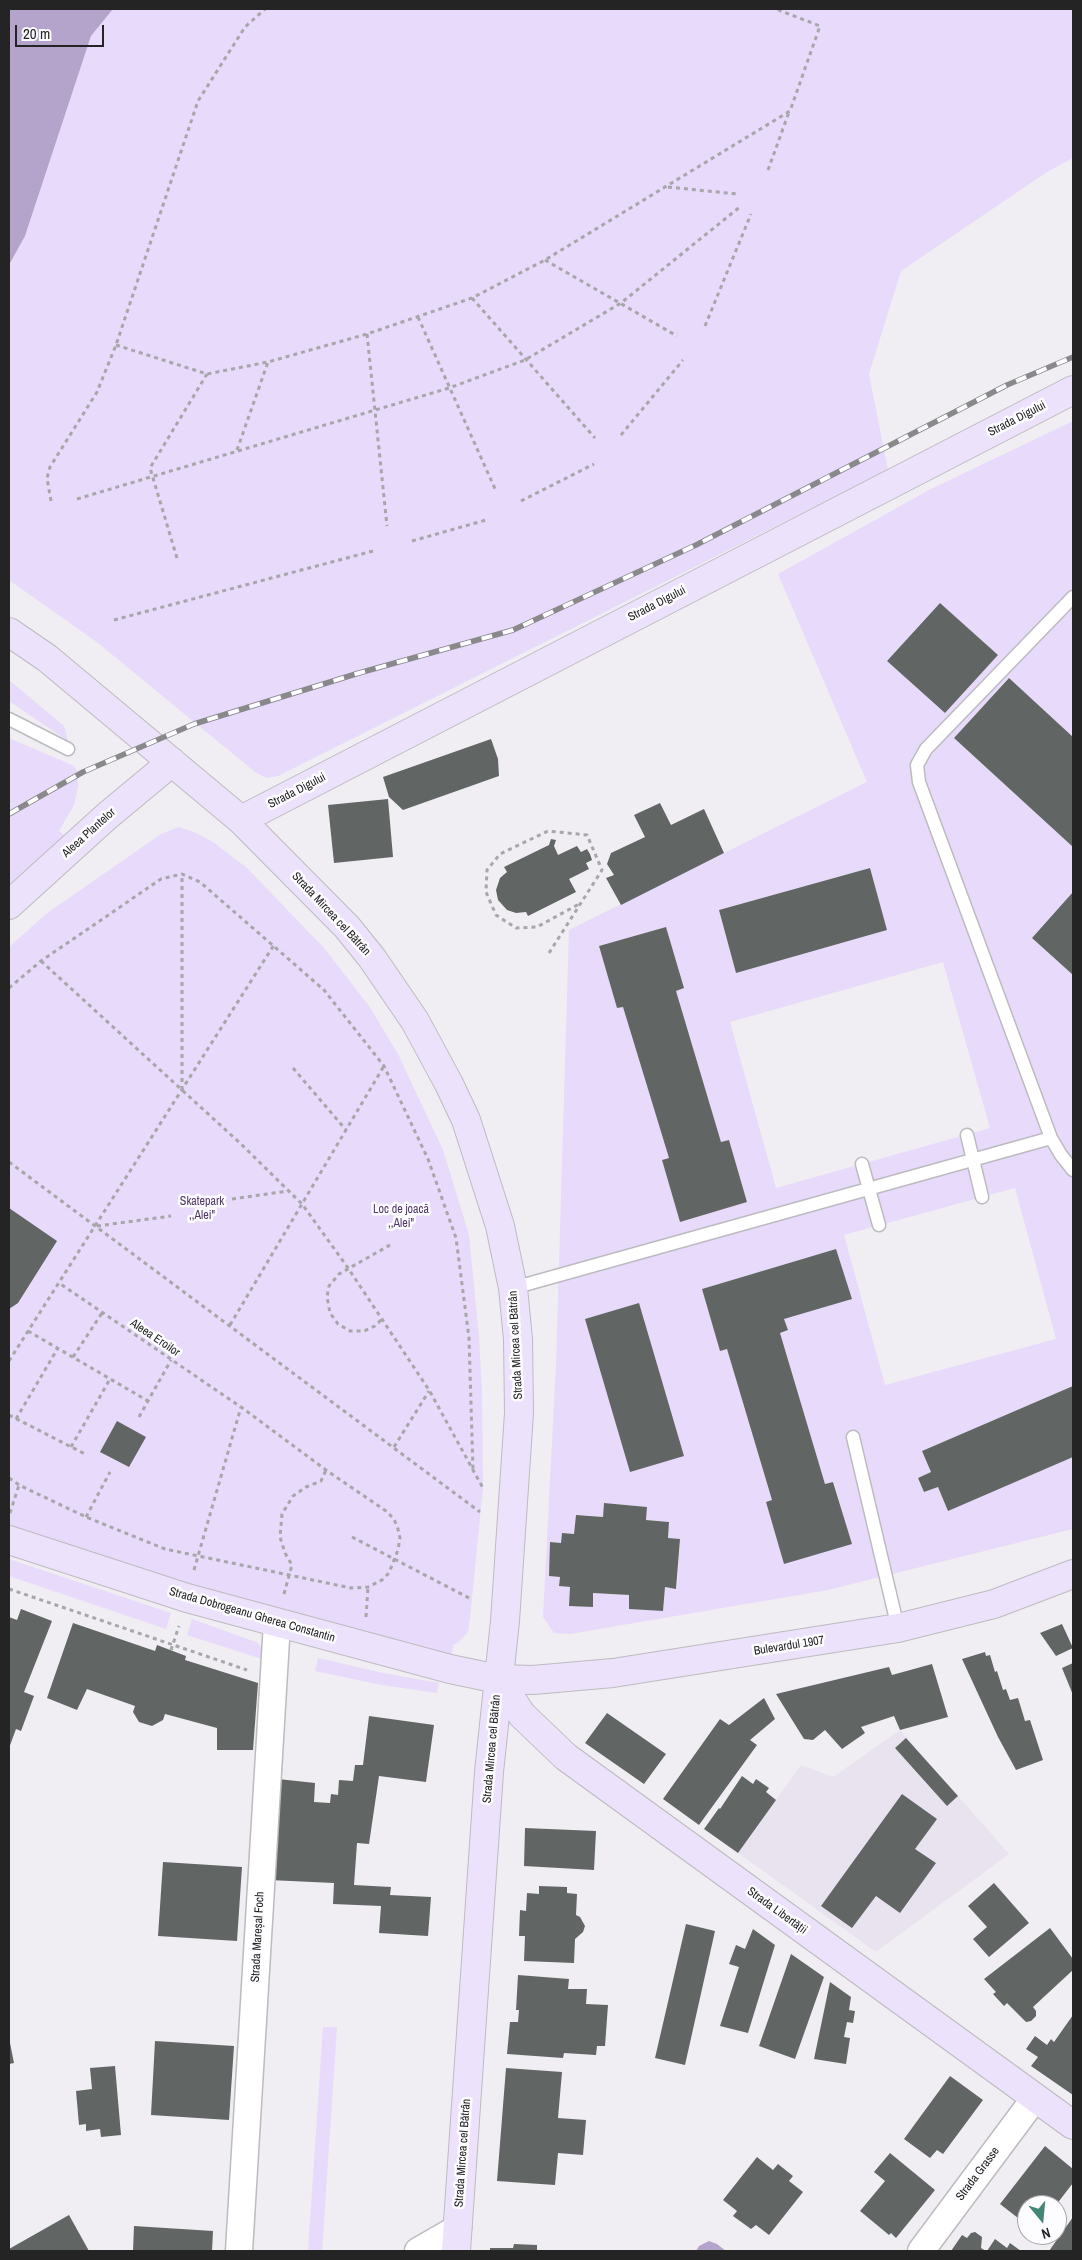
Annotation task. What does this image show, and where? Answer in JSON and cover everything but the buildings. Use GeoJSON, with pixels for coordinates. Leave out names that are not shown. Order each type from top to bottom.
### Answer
{"type":"FeatureCollection","features":[{"type":"Feature","properties":{"kind":"main road","name":"Strada Digului"},"geometry":{"type":"LineString","coordinates":[[241,820],[1073,390]]}},
{"type":"Feature","properties":{"kind":"main road","name":"Strada Mircea cel Bătrân"},"geometry":{"type":"LineString","coordinates":[[9,632],[47,658],[241,820],[346,927],[372,958],[415,1021],[466,1120],[500,1226],[513,1288],[518,1339],[519,1412],[505,1621],[488,1782],[457,2240]]}},
{"type":"Feature","properties":{"kind":"main road","name":"Aleea Plantelor"},"geometry":{"type":"LineString","coordinates":[[9,905],[107,816],[172,762]]}},
{"type":"Feature","properties":{"kind":"main road","name":"Strada Dobrogeanu Gherea Constantin"},"geometry":{"type":"LineString","coordinates":[[9,1540],[187,1598],[277,1623],[498,1679]]}},
{"type":"Feature","properties":{"kind":"main road","name":"Bulevardul 1907"},"geometry":{"type":"LineString","coordinates":[[498,1679],[533,1680],[613,1672],[898,1628],[994,1604],[1073,1574]]}},
{"type":"Feature","properties":{"kind":"main road","name":"Strada Libertății"},"geometry":{"type":"LineString","coordinates":[[498,1679],[522,1715],[566,1757],[1073,2125]]}},
{"type":"Feature","properties":{"kind":"street","name":"Strada Mareșal Foch"},"geometry":{"type":"LineString","coordinates":[[239,2251],[277,1623]]}},
{"type":"Feature","properties":{"kind":"street","name":"Strada Grasse"},"geometry":{"type":"LineString","coordinates":[[921,2251],[1035,2098]]}},
{"type":"Feature","properties":{"kind":"street"},"geometry":{"type":"LineString","coordinates":[[418,2251],[457,2240]]}},
{"type":"Feature","properties":{"kind":"lane"},"geometry":{"type":"LineString","coordinates":[[1073,597],[926,749],[917,765],[919,782],[1051,1138],[1060,1155],[1073,1170]]}},
{"type":"Feature","properties":{"kind":"lane"},"geometry":{"type":"LineString","coordinates":[[9,719],[68,749]]}},
{"type":"Feature","properties":{"kind":"lane"},"geometry":{"type":"LineString","coordinates":[[967,1135],[982,1197]]}},
{"type":"Feature","properties":{"kind":"lane"},"geometry":{"type":"LineString","coordinates":[[513,1288],[1051,1138]]}},
{"type":"Feature","properties":{"kind":"lane"},"geometry":{"type":"LineString","coordinates":[[862,1164],[879,1225]]}},
{"type":"Feature","properties":{"kind":"lane"},"geometry":{"type":"LineString","coordinates":[[853,1437],[898,1628]]}},
{"type":"Feature","properties":{"kind":"path"},"geometry":{"type":"LineString","coordinates":[[50,502],[47,478],[50,467],[97,392],[116,345],[198,101],[246,27],[265,9]]}},
{"type":"Feature","properties":{"kind":"path"},"geometry":{"type":"LineString","coordinates":[[768,170],[820,26],[776,9]]}},
{"type":"Feature","properties":{"kind":"path"},"geometry":{"type":"LineString","coordinates":[[116,345],[207,374],[268,362],[367,334],[418,317],[472,298],[545,260],[790,111]]}},
{"type":"Feature","properties":{"kind":"path"},"geometry":{"type":"LineString","coordinates":[[666,187],[737,194]]}},
{"type":"Feature","properties":{"kind":"path"},"geometry":{"type":"LineString","coordinates":[[77,499],[152,475],[450,388],[524,360],[620,303],[741,206]]}},
{"type":"Feature","properties":{"kind":"path"},"geometry":{"type":"LineString","coordinates":[[704,326],[751,214]]}},
{"type":"Feature","properties":{"kind":"path"},"geometry":{"type":"LineString","coordinates":[[545,260],[677,336]]}},
{"type":"Feature","properties":{"kind":"path"},"geometry":{"type":"LineString","coordinates":[[472,298],[524,360],[595,438]]}},
{"type":"Feature","properties":{"kind":"path"},"geometry":{"type":"LineString","coordinates":[[418,317],[496,491]]}},
{"type":"Feature","properties":{"kind":"path"},"geometry":{"type":"LineString","coordinates":[[367,334],[388,526]]}},
{"type":"Feature","properties":{"kind":"path"},"geometry":{"type":"LineString","coordinates":[[621,435],[683,360]]}},
{"type":"Feature","properties":{"kind":"path"},"geometry":{"type":"LineString","coordinates":[[237,450],[268,362]]}},
{"type":"Feature","properties":{"kind":"path"},"geometry":{"type":"LineString","coordinates":[[177,558],[150,468],[207,374]]}},
{"type":"Feature","properties":{"kind":"path"},"geometry":{"type":"LineString","coordinates":[[521,502],[594,464]]}},
{"type":"Feature","properties":{"kind":"path"},"geometry":{"type":"LineString","coordinates":[[412,540],[486,520]]}},
{"type":"Feature","properties":{"kind":"path"},"geometry":{"type":"LineString","coordinates":[[114,620],[373,551]]}},
{"type":"Feature","properties":{"kind":"path"},"geometry":{"type":"LineString","coordinates":[[549,953],[581,903],[602,870],[587,835],[548,831],[500,854],[487,870],[486,892],[496,915],[516,928],[537,927],[581,903]]}},
{"type":"Feature","properties":{"kind":"path"},"geometry":{"type":"LineString","coordinates":[[182,874],[182,1090]]}},
{"type":"Feature","properties":{"kind":"path"},"geometry":{"type":"LineString","coordinates":[[9,988],[41,961],[161,879],[182,874],[200,882],[324,990],[384,1066],[428,1159],[456,1238],[469,1338],[474,1470]]}},
{"type":"Feature","properties":{"kind":"path"},"geometry":{"type":"LineString","coordinates":[[9,1361],[274,945]]}},
{"type":"Feature","properties":{"kind":"path"},"geometry":{"type":"LineString","coordinates":[[41,961],[182,1090],[302,1204],[348,1268],[429,1390],[483,1488]]}},
{"type":"Feature","properties":{"kind":"path"},"geometry":{"type":"LineString","coordinates":[[230,1325],[384,1066]]}},
{"type":"Feature","properties":{"kind":"path"},"geometry":{"type":"LineString","coordinates":[[293,1068],[346,1130]]}},
{"type":"Feature","properties":{"kind":"path"},"geometry":{"type":"LineString","coordinates":[[9,1162],[480,1512]]}},
{"type":"Feature","properties":{"kind":"path"},"geometry":{"type":"LineString","coordinates":[[232,1199],[289,1190]]}},
{"type":"Feature","properties":{"kind":"path"},"geometry":{"type":"LineString","coordinates":[[96,1226],[171,1216]]}},
{"type":"Feature","properties":{"kind":"path"},"geometry":{"type":"LineString","coordinates":[[381,1320],[375,1326],[364,1331],[350,1330],[338,1324],[330,1313],[327,1297],[330,1286],[339,1274],[390,1245]]}},
{"type":"Feature","properties":{"kind":"path","name":"Aleea Eroilor"},"geometry":{"type":"LineString","coordinates":[[59,1283],[241,1407],[326,1470],[386,1511],[394,1519],[400,1538],[396,1559]]}},
{"type":"Feature","properties":{"kind":"path"},"geometry":{"type":"LineString","coordinates":[[73,1357],[102,1313]]}},
{"type":"Feature","properties":{"kind":"path"},"geometry":{"type":"LineString","coordinates":[[28,1331],[148,1401]]}},
{"type":"Feature","properties":{"kind":"path"},"geometry":{"type":"LineString","coordinates":[[16,1419],[58,1348]]}},
{"type":"Feature","properties":{"kind":"path"},"geometry":{"type":"LineString","coordinates":[[139,1417],[171,1360]]}},
{"type":"Feature","properties":{"kind":"path"},"geometry":{"type":"LineString","coordinates":[[71,1447],[110,1379]]}},
{"type":"Feature","properties":{"kind":"path"},"geometry":{"type":"LineString","coordinates":[[394,1447],[429,1390]]}},
{"type":"Feature","properties":{"kind":"path"},"geometry":{"type":"LineString","coordinates":[[198,1556],[241,1407]]}},
{"type":"Feature","properties":{"kind":"path"},"geometry":{"type":"LineString","coordinates":[[9,1415],[85,1454]]}},
{"type":"Feature","properties":{"kind":"path"},"geometry":{"type":"LineString","coordinates":[[277,1623],[292,1565],[285,1553],[280,1537],[282,1514],[293,1496],[306,1487],[321,1481],[326,1470]]}},
{"type":"Feature","properties":{"kind":"path"},"geometry":{"type":"LineString","coordinates":[[86,1517],[110,1472]]}},
{"type":"Feature","properties":{"kind":"path"},"geometry":{"type":"LineString","coordinates":[[9,1478],[19,1485],[86,1517],[165,1548],[288,1576],[351,1588],[368,1587],[382,1580],[396,1559]]}},
{"type":"Feature","properties":{"kind":"path"},"geometry":{"type":"LineString","coordinates":[[9,1518],[19,1485]]}},
{"type":"Feature","properties":{"kind":"path"},"geometry":{"type":"LineString","coordinates":[[352,1537],[471,1599]]}},
{"type":"Feature","properties":{"kind":"path"},"geometry":{"type":"LineString","coordinates":[[366,1625],[368,1587]]}},
{"type":"Feature","properties":{"kind":"path"},"geometry":{"type":"LineString","coordinates":[[9,1589],[274,1677]]}},
{"type":"Feature","properties":{"kind":"path"},"geometry":{"type":"LineString","coordinates":[[171,1650],[180,1623]]}},
{"type":"Feature","properties":{"kind":"shaded area"},"geometry":{"type":"Polygon","coordinates":[[[9,9],[113,9],[91,36],[25,236],[9,265],[9,9]]]}},
{"type":"Feature","properties":{"kind":"shaded area"},"geometry":{"type":"Polygon","coordinates":[[[900,1730],[1009,1854],[876,1952],[738,1853],[801,1765],[833,1777],[900,1730]]]}},
{"type":"Feature","properties":{"kind":"shaded area"},"geometry":{"type":"Polygon","coordinates":[[[709,2241],[726,2251],[696,2251],[699,2246],[709,2241]]]}},
{"type":"Feature","properties":{"kind":"green space"},"geometry":{"type":"Polygon","coordinates":[[[113,9],[1073,9],[1073,158],[1047,172],[901,271],[869,374],[888,470],[278,776],[267,778],[255,772],[98,643],[9,580],[9,265],[25,236],[91,36],[113,9]]]}},
{"type":"Feature","properties":{"kind":"green space"},"geometry":{"type":"Polygon","coordinates":[[[1073,421],[1073,737],[1009,678],[954,738],[1073,847],[1073,892],[1032,938],[1073,975],[1073,1386],[922,1451],[931,1472],[918,1478],[924,1492],[938,1487],[948,1510],[1073,1457],[1073,1529],[828,1590],[570,1634],[554,1633],[543,1617],[556,1364],[569,930],[867,782],[778,574],[929,490],[1073,421]],[[940,603],[887,661],[945,713],[998,655],[940,603]],[[869,868],[719,910],[736,973],[887,930],[869,868]],[[666,927],[599,946],[617,1008],[623,1007],[669,1158],[662,1160],[680,1222],[747,1202],[729,1140],[721,1142],[676,991],[684,988],[666,927]],[[943,962],[730,1022],[776,1188],[990,1128],[943,962]],[[1015,1188],[844,1235],[885,1385],[1056,1339],[1015,1188]],[[836,1249],[702,1289],[720,1351],[727,1349],[772,1500],[766,1502],[784,1564],[851,1543],[834,1482],[825,1484],[780,1333],[788,1330],[784,1319],[851,1299],[836,1249]],[[604,1503],[603,1517],[576,1515],[574,1534],[562,1533],[561,1543],[551,1542],[549,1576],[560,1577],[559,1586],[570,1587],[592,1607],[593,1593],[629,1595],[629,1609],[663,1611],[665,1587],[677,1588],[680,1539],[668,1538],[669,1522],[646,1520],[647,1507],[604,1503]]]}},
{"type":"Feature","properties":{"kind":"green space"},"geometry":{"type":"Polygon","coordinates":[[[9,680],[64,726],[68,741],[9,701],[9,680]]]}},
{"type":"Feature","properties":{"kind":"green space"},"geometry":{"type":"Polygon","coordinates":[[[9,738],[74,766],[78,774],[78,787],[74,805],[59,831],[64,835],[55,848],[9,889],[9,738]]]}},
{"type":"Feature","properties":{"kind":"green space"},"geometry":{"type":"Polygon","coordinates":[[[179,827],[213,842],[247,868],[324,948],[369,1006],[398,1054],[443,1150],[469,1235],[482,1390],[483,1488],[470,1618],[468,1632],[459,1642],[453,1645],[450,1669],[9,1540],[9,947],[46,914],[161,834],[179,827]]]}},
{"type":"Feature","properties":{"kind":"green space"},"geometry":{"type":"Polygon","coordinates":[[[9,1559],[171,1613],[166,1629],[9,1576],[9,1559]]]}},
{"type":"Feature","properties":{"kind":"green space"},"geometry":{"type":"Polygon","coordinates":[[[192,1619],[256,1642],[263,1649],[262,1659],[187,1635],[192,1619]]]}},
{"type":"Feature","properties":{"kind":"green space"},"geometry":{"type":"Polygon","coordinates":[[[318,1658],[383,1673],[439,1683],[437,1693],[382,1685],[315,1671],[318,1658]]]}},
{"type":"Feature","properties":{"kind":"green space"},"geometry":{"type":"Polygon","coordinates":[[[323,2027],[337,2027],[322,2251],[308,2251],[323,2027]]]}},
{"type":"Feature","properties":{"kind":"railway"},"geometry":{"type":"LineString","coordinates":[[9,814],[83,772],[194,724],[359,673],[513,630],[696,545],[1007,385],[1073,357]]}},
{"type":"Feature","properties":{"kind":"park label","name":"Skatepark ,,Alei\""},"geometry":{"type":"Point","coordinates":[202,1209]}},
{"type":"Feature","properties":{"kind":"park label","name":"Loc de joacă ,,Alei\""},"geometry":{"type":"Point","coordinates":[401,1217]}}]}
